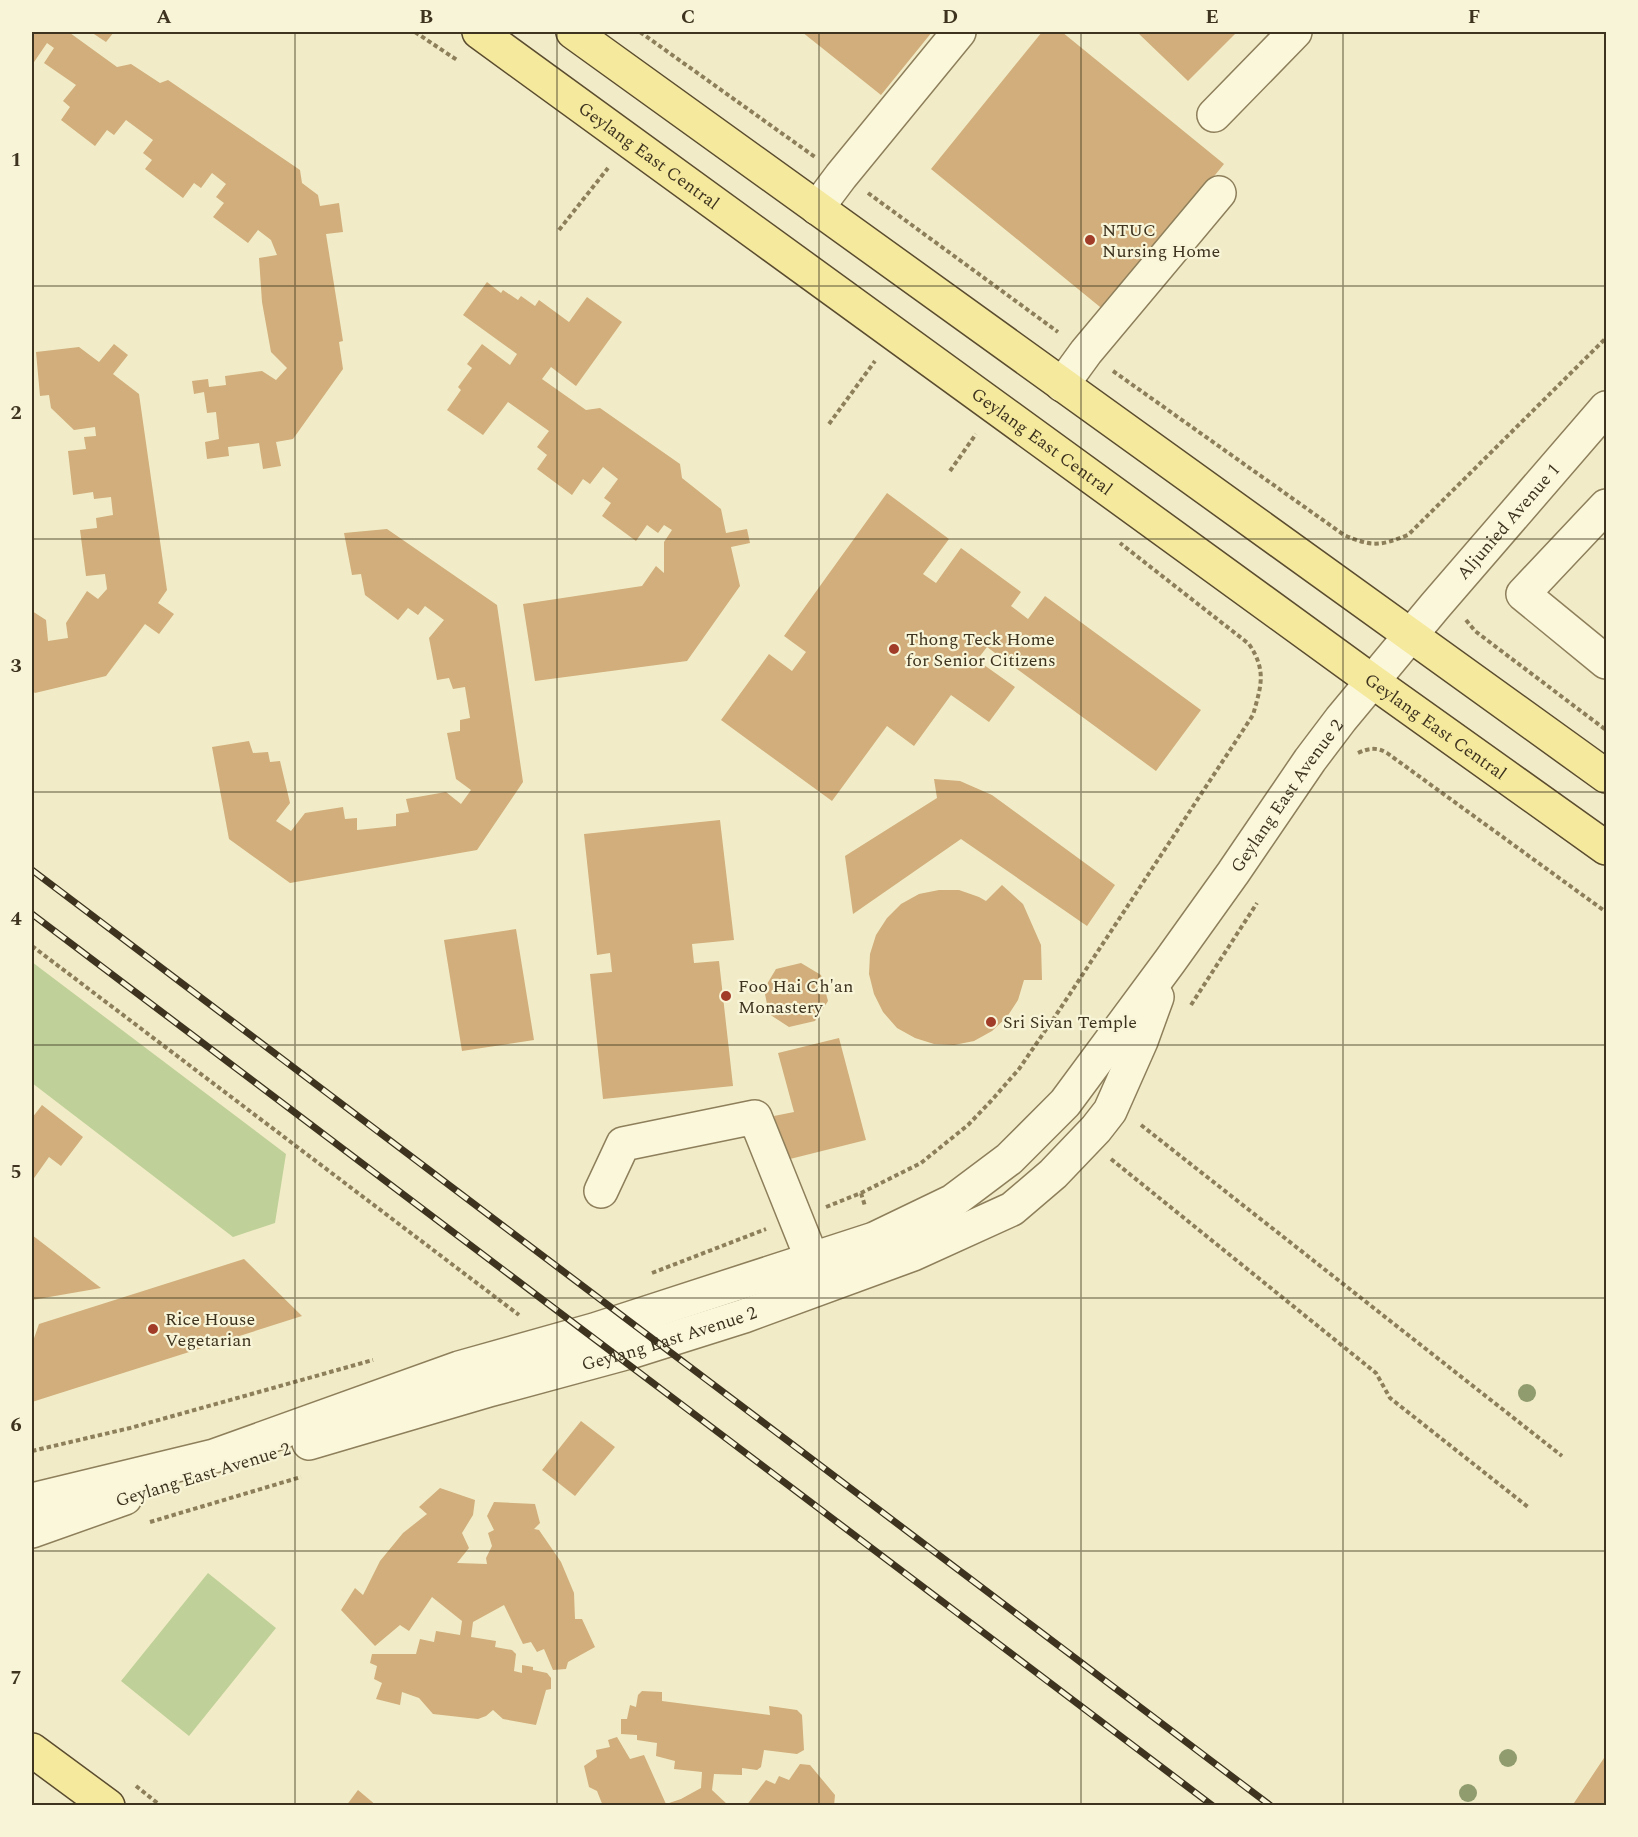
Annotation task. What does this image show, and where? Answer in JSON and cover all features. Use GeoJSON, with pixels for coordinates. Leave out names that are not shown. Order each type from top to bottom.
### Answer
{"type":"FeatureCollection","features":[{"type":"Feature","properties":{"kind":"main road","name":"Geylang East Central"},"geometry":{"type":"LineString","coordinates":[[479,32],[1372,681],[1606,848]]}},
{"type":"Feature","properties":{"kind":"main road"},"geometry":{"type":"LineString","coordinates":[[573,32],[1606,776]]}},
{"type":"Feature","properties":{"kind":"main road"},"geometry":{"type":"LineString","coordinates":[[32,1750],[108,1806]]}},
{"type":"Feature","properties":{"kind":"street"},"geometry":{"type":"LineString","coordinates":[[817,208],[840,176],[960,32]]}},
{"type":"Feature","properties":{"kind":"street"},"geometry":{"type":"LineString","coordinates":[[1214,115],[1295,32]]}},
{"type":"Feature","properties":{"kind":"street"},"geometry":{"type":"LineString","coordinates":[[1062,385],[1086,352],[1219,193]]}},
{"type":"Feature","properties":{"kind":"street","name":"Aljunied Avenue 1"},"geometry":{"type":"LineString","coordinates":[[1410,636],[1606,408]]}},
{"type":"Feature","properties":{"kind":"street"},"geometry":{"type":"LineString","coordinates":[[1606,506],[1523,594],[1606,662]]}},
{"type":"Feature","properties":{"kind":"street","name":"Geylang East Avenue 2"},"geometry":{"type":"LineString","coordinates":[[32,1500],[214,1456],[459,1368],[594,1330],[874,1239],[953,1201],[1009,1159],[1072,1095],[1233,873],[1310,760],[1410,636]]}},
{"type":"Feature","properties":{"kind":"street","name":"Geylang East Avenue 2"},"geometry":{"type":"LineString","coordinates":[[32,1531],[132,1495],[489,1390],[633,1351],[744,1316],[913,1254],[1012,1209],[1096,1130],[1110,1111],[1142,1041],[1170,961]]}},
{"type":"Feature","properties":{"kind":"street"},"geometry":{"type":"LineString","coordinates":[[601,1191],[623,1144],[756,1117],[812,1258]]}},
{"type":"Feature","properties":{"kind":"path"},"geometry":{"type":"LineString","coordinates":[[640,32],[1344,535],[1364,543],[1386,544],[1408,535],[1606,338]]}},
{"type":"Feature","properties":{"kind":"path"},"geometry":{"type":"LineString","coordinates":[[559,230],[610,165]]}},
{"type":"Feature","properties":{"kind":"path"},"geometry":{"type":"LineString","coordinates":[[829,424],[895,334]]}},
{"type":"Feature","properties":{"kind":"path"},"geometry":{"type":"LineString","coordinates":[[950,471],[996,407]]}},
{"type":"Feature","properties":{"kind":"path"},"geometry":{"type":"LineString","coordinates":[[1462,615],[1474,631],[1606,730]]}},
{"type":"Feature","properties":{"kind":"path"},"geometry":{"type":"LineString","coordinates":[[645,1276],[861,1193],[921,1163],[968,1125],[1019,1069],[1253,715],[1262,674]]}},
{"type":"Feature","properties":{"kind":"path"},"geometry":{"type":"LineString","coordinates":[[1366,749],[1379,748],[1387,753],[1606,912]]}},
{"type":"Feature","properties":{"kind":"path"},"geometry":{"type":"LineString","coordinates":[[32,946],[523,1318],[512,1322]]}},
{"type":"Feature","properties":{"kind":"path"},"geometry":{"type":"LineString","coordinates":[[1133,1119],[1562,1456]]}},
{"type":"Feature","properties":{"kind":"path"},"geometry":{"type":"LineString","coordinates":[[1109,1157],[1376,1373],[1389,1398],[1528,1507]]}},
{"type":"Feature","properties":{"kind":"path"},"geometry":{"type":"LineString","coordinates":[[32,1451],[130,1428],[377,1359]]}},
{"type":"Feature","properties":{"kind":"green space"},"geometry":{"type":"Polygon","coordinates":[[[32,962],[286,1154],[275,1223],[233,1237],[32,1083],[32,962]]]}},
{"type":"Feature","properties":{"kind":"green space"},"geometry":{"type":"Polygon","coordinates":[[[208,1573],[276,1628],[189,1736],[121,1681],[208,1573]]]}},
{"type":"Feature","properties":{"kind":"building"},"geometry":{"type":"Polygon","coordinates":[[[32,32],[72,32],[70,33],[117,67],[131,64],[160,83],[168,80],[300,170],[302,183],[318,195],[320,206],[339,203],[343,232],[326,234],[343,341],[339,342],[343,369],[293,439],[276,442],[281,466],[263,469],[259,443],[228,447],[229,456],[207,459],[205,442],[219,439],[216,412],[207,413],[204,392],[194,394],[192,381],[208,379],[209,387],[226,385],[225,376],[262,371],[276,380],[287,368],[271,352],[262,302],[259,258],[277,255],[271,240],[258,230],[248,243],[213,217],[224,203],[216,197],[226,184],[212,173],[201,188],[194,183],[183,198],[145,169],[152,160],[143,153],[153,140],[126,120],[114,135],[107,130],[95,146],[61,120],[70,107],[63,101],[76,85],[44,63],[54,48],[47,43],[32,65],[32,32]]]}},
{"type":"Feature","properties":{"kind":"building"},"geometry":{"type":"Polygon","coordinates":[[[91,32],[114,32],[106,42],[91,32]]]}},
{"type":"Feature","properties":{"kind":"building"},"geometry":{"type":"Polygon","coordinates":[[[802,32],[932,32],[881,95],[802,32]]]}},
{"type":"Feature","properties":{"kind":"building","name":"NTUC Nursing Home"},"geometry":{"type":"Polygon","coordinates":[[[1042,32],[1062,32],[1224,164],[1105,311],[931,169],[1042,32]]]}},
{"type":"Feature","properties":{"kind":"building"},"geometry":{"type":"Polygon","coordinates":[[[1137,32],[1237,32],[1188,81],[1137,32]]]}},
{"type":"Feature","properties":{"kind":"building"},"geometry":{"type":"Polygon","coordinates":[[[487,282],[501,293],[503,290],[518,300],[521,296],[535,306],[539,300],[569,322],[587,297],[622,322],[576,386],[551,367],[542,379],[586,410],[600,408],[680,464],[682,478],[721,509],[726,533],[747,529],[750,543],[731,547],[740,586],[687,661],[535,681],[523,604],[642,586],[656,566],[664,573],[664,542],[672,530],[664,525],[658,533],[647,525],[636,541],[602,516],[611,503],[604,498],[618,479],[603,467],[590,484],[583,479],[572,495],[537,469],[547,455],[537,447],[549,431],[508,402],[483,435],[447,410],[461,390],[458,387],[472,368],[467,364],[482,344],[510,365],[517,354],[463,315],[487,282]]]}},
{"type":"Feature","properties":{"kind":"building"},"geometry":{"type":"Polygon","coordinates":[[[114,344],[128,355],[113,374],[139,394],[167,590],[158,603],[174,614],[159,634],[145,624],[106,676],[35,693],[32,691],[32,611],[46,620],[48,641],[68,638],[66,623],[87,591],[98,599],[107,589],[105,574],[86,576],[80,530],[97,528],[96,518],[113,515],[111,497],[94,499],[93,492],[73,495],[68,451],[86,449],[84,437],[96,436],[95,427],[74,430],[51,408],[49,395],[40,396],[36,352],[79,347],[99,362],[114,344]]]}},
{"type":"Feature","properties":{"kind":"building","name":"Thong Teck Home for Senior Citizens"},"geometry":{"type":"Polygon","coordinates":[[[887,493],[949,539],[923,574],[936,583],[961,548],[1021,592],[1011,606],[1028,619],[1045,596],[1201,710],[1156,771],[987,647],[977,660],[1015,687],[989,722],[951,695],[914,746],[887,726],[832,801],[721,720],[769,654],[792,671],[806,652],[784,636],[887,493]]]}},
{"type":"Feature","properties":{"kind":"building"},"geometry":{"type":"Polygon","coordinates":[[[387,529],[497,605],[523,782],[477,850],[290,883],[229,839],[212,747],[249,741],[253,753],[268,752],[270,762],[280,761],[290,803],[276,821],[291,831],[305,813],[343,807],[345,819],[357,818],[357,830],[396,826],[396,814],[409,812],[406,799],[446,792],[461,804],[471,790],[456,779],[447,733],[460,731],[460,720],[470,718],[465,687],[453,689],[449,678],[437,680],[429,638],[444,620],[425,606],[418,615],[408,608],[398,620],[365,595],[361,574],[352,575],[344,533],[387,529]]]}},
{"type":"Feature","properties":{"kind":"building"},"geometry":{"type":"Polygon","coordinates":[[[934,779],[960,781],[992,795],[1115,885],[1087,926],[961,839],[853,914],[845,856],[937,798],[934,779]]]}},
{"type":"Feature","properties":{"kind":"building","name":"Foo Hai Ch'an Monastery"},"geometry":{"type":"Polygon","coordinates":[[[720,820],[734,940],[692,944],[694,963],[719,961],[733,1086],[603,1099],[590,974],[612,972],[610,953],[597,955],[584,834],[720,820]]]}},
{"type":"Feature","properties":{"kind":"building"},"geometry":{"type":"Polygon","coordinates":[[[1002,885],[1023,904],[1041,945],[1042,980],[1024,980],[1018,1000],[1007,1017],[992,1031],[974,1041],[954,1045],[934,1044],[915,1038],[897,1028],[883,1012],[874,994],[869,974],[870,954],[876,935],[887,918],[901,904],[919,894],[939,890],[959,890],[986,901],[1002,885]]]}},
{"type":"Feature","properties":{"kind":"building"},"geometry":{"type":"Polygon","coordinates":[[[516,929],[534,1040],[462,1051],[444,940],[516,929]]]}},
{"type":"Feature","properties":{"kind":"building"},"geometry":{"type":"Polygon","coordinates":[[[801,963],[821,975],[828,1001],[815,1021],[789,1027],[769,1014],[764,989],[776,969],[801,963]]]}},
{"type":"Feature","properties":{"kind":"building"},"geometry":{"type":"Polygon","coordinates":[[[839,1038],[866,1140],[786,1160],[774,1116],[794,1112],[778,1053],[839,1038]]]}},
{"type":"Feature","properties":{"kind":"building"},"geometry":{"type":"Polygon","coordinates":[[[42,1105],[83,1137],[61,1166],[49,1157],[32,1181],[32,1118],[42,1105]]]}},
{"type":"Feature","properties":{"kind":"building"},"geometry":{"type":"Polygon","coordinates":[[[32,1235],[101,1288],[32,1300],[32,1235]]]}},
{"type":"Feature","properties":{"kind":"building"},"geometry":{"type":"Polygon","coordinates":[[[244,1259],[302,1316],[32,1402],[32,1344],[39,1324],[244,1259]]]}},
{"type":"Feature","properties":{"kind":"building"},"geometry":{"type":"Polygon","coordinates":[[[581,1421],[615,1447],[575,1496],[542,1470],[581,1421]]]}},
{"type":"Feature","properties":{"kind":"building"},"geometry":{"type":"Polygon","coordinates":[[[440,1488],[475,1500],[473,1515],[462,1533],[469,1548],[457,1563],[487,1564],[486,1558],[492,1546],[488,1533],[494,1530],[487,1516],[494,1502],[535,1504],[540,1523],[534,1529],[539,1530],[561,1562],[574,1593],[575,1619],[582,1619],[595,1647],[568,1662],[566,1669],[553,1670],[544,1649],[537,1652],[531,1642],[523,1644],[504,1605],[473,1622],[471,1637],[496,1641],[495,1647],[512,1650],[516,1654],[514,1671],[522,1673],[522,1665],[533,1667],[533,1670],[547,1673],[551,1678],[551,1689],[546,1690],[536,1725],[503,1719],[493,1710],[478,1719],[433,1714],[419,1698],[402,1692],[400,1705],[376,1699],[382,1683],[374,1679],[377,1666],[370,1663],[372,1654],[416,1654],[420,1639],[434,1642],[436,1631],[460,1635],[462,1621],[432,1597],[409,1631],[400,1625],[375,1646],[341,1610],[355,1588],[363,1595],[380,1561],[403,1533],[427,1514],[419,1507],[440,1488]]]}},
{"type":"Feature","properties":{"kind":"building"},"geometry":{"type":"Polygon","coordinates":[[[642,1691],[662,1692],[662,1701],[770,1715],[769,1706],[797,1710],[802,1715],[804,1750],[797,1754],[764,1750],[761,1767],[757,1770],[742,1768],[742,1775],[714,1774],[712,1790],[729,1806],[603,1806],[597,1791],[589,1787],[584,1766],[597,1757],[596,1750],[610,1747],[608,1740],[617,1737],[630,1759],[644,1755],[666,1804],[701,1788],[702,1772],[674,1769],[675,1761],[656,1756],[657,1743],[637,1740],[637,1735],[621,1734],[621,1719],[627,1719],[630,1705],[636,1707],[638,1695],[642,1691]]]}},
{"type":"Feature","properties":{"kind":"building"},"geometry":{"type":"Polygon","coordinates":[[[1606,1755],[1606,1806],[1572,1806],[1606,1755]]]}},
{"type":"Feature","properties":{"kind":"building"},"geometry":{"type":"Polygon","coordinates":[[[800,1764],[810,1765],[835,1795],[834,1806],[746,1806],[766,1780],[775,1784],[779,1776],[789,1780],[800,1764]]]}},
{"type":"Feature","properties":{"kind":"building"},"geometry":{"type":"Polygon","coordinates":[[[358,1790],[377,1806],[346,1806],[358,1790]]]}},
{"type":"Feature","properties":{"kind":"railway"},"geometry":{"type":"LineString","coordinates":[[32,870],[1271,1806]]}},
{"type":"Feature","properties":{"kind":"railway"},"geometry":{"type":"LineString","coordinates":[[32,914],[1213,1806]]}},
{"type":"Feature","properties":{"kind":"place","name":"NTUC Nursing Home"},"geometry":{"type":"Point","coordinates":[1090,240]}},
{"type":"Feature","properties":{"kind":"place","name":"Thong Teck Home for Senior Citizens"},"geometry":{"type":"Point","coordinates":[894,649]}},
{"type":"Feature","properties":{"kind":"place","name":"Foo Hai Ch'an Monastery"},"geometry":{"type":"Point","coordinates":[726,996]}},
{"type":"Feature","properties":{"kind":"place","name":"Sri Sivan Temple"},"geometry":{"type":"Point","coordinates":[991,1022]}},
{"type":"Feature","properties":{"kind":"place","name":"Rice House Vegetarian"},"geometry":{"type":"Point","coordinates":[153,1329]}}]}
